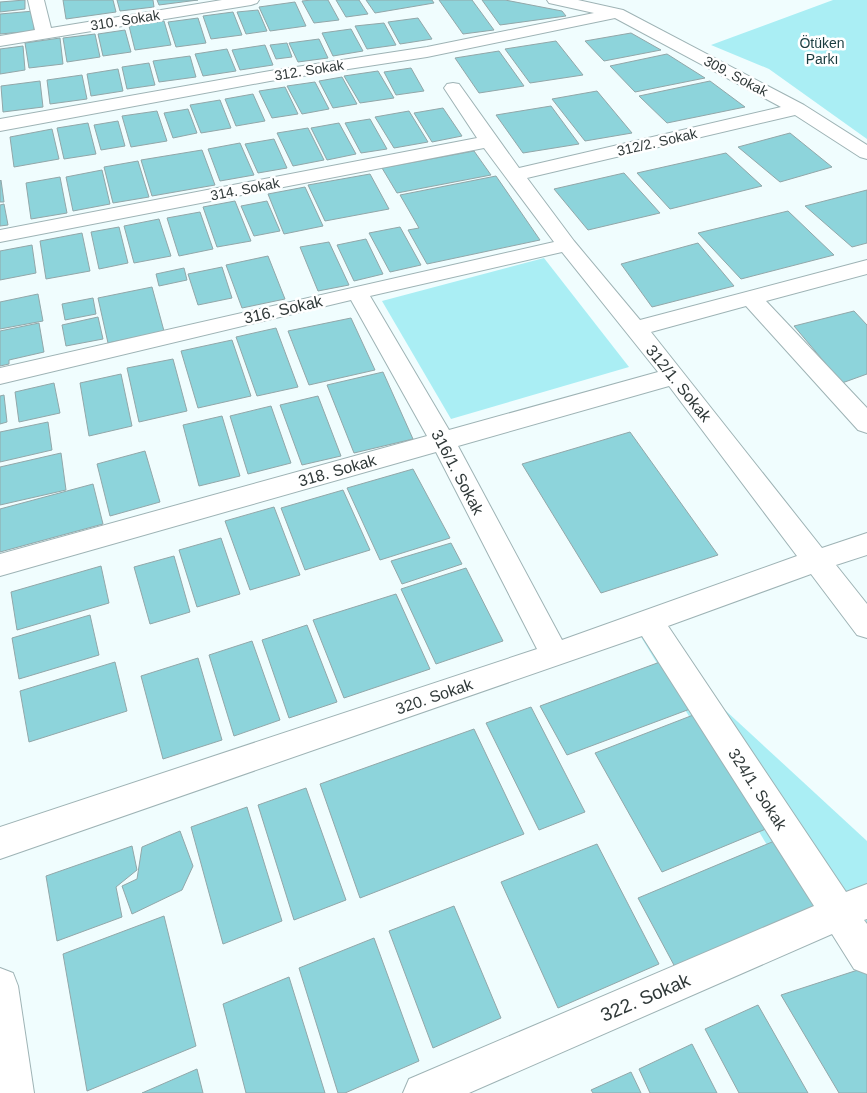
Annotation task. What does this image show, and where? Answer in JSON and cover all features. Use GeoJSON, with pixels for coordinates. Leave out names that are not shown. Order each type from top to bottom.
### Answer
{"type":"FeatureCollection","features":[{"type":"Feature","properties":{"kind":"street"},"geometry":{"type":"LineString","coordinates":[[36,0],[44,33]]}},
{"type":"Feature","properties":{"kind":"street","name":"310. Sokak"},"geometry":{"type":"LineString","coordinates":[[0,41],[251,0]]}},
{"type":"Feature","properties":{"kind":"street"},"geometry":{"type":"LineString","coordinates":[[555,0],[617,13],[629,0]]}},
{"type":"Feature","properties":{"kind":"street","name":"309. Sokak"},"geometry":{"type":"LineString","coordinates":[[617,13],[798,109],[867,153]]}},
{"type":"Feature","properties":{"kind":"street","name":"312. Sokak"},"geometry":{"type":"LineString","coordinates":[[0,125],[270,76],[427,52],[617,13]]}},
{"type":"Feature","properties":{"kind":"street","name":"312/1. Sokak"},"geometry":{"type":"LineString","coordinates":[[453,88],[489,141],[566,245],[674,376],[818,560],[867,626]]}},
{"type":"Feature","properties":{"kind":"street","name":"312/2. Sokak"},"geometry":{"type":"LineString","coordinates":[[515,175],[798,109]]}},
{"type":"Feature","properties":{"kind":"street","name":"314. Sokak"},"geometry":{"type":"LineString","coordinates":[[0,236],[489,141]]}},
{"type":"Feature","properties":{"kind":"street","name":"316. Sokak"},"geometry":{"type":"LineString","coordinates":[[0,376],[566,245]]}},
{"type":"Feature","properties":{"kind":"street"},"geometry":{"type":"LineString","coordinates":[[634,329],[867,267]]}},
{"type":"Feature","properties":{"kind":"street","name":"316/1. Sokak"},"geometry":{"type":"LineString","coordinates":[[357,292],[442,440],[554,655]]}},
{"type":"Feature","properties":{"kind":"street"},"geometry":{"type":"LineString","coordinates":[[752,298],[867,424]]}},
{"type":"Feature","properties":{"kind":"street","name":"318. Sokak"},"geometry":{"type":"LineString","coordinates":[[0,565],[674,376]]}},
{"type":"Feature","properties":{"kind":"street","name":"320. Sokak"},"geometry":{"type":"LineString","coordinates":[[0,843],[554,655],[867,544]]}},
{"type":"Feature","properties":{"kind":"street","name":"324/1. Sokak"},"geometry":{"type":"LineString","coordinates":[[649,622],[853,907],[867,956]]}},
{"type":"Feature","properties":{"kind":"street","name":"322. Sokak"},"geometry":{"type":"LineString","coordinates":[[423,1093],[853,907]]}},
{"type":"Feature","properties":{"kind":"street"},"geometry":{"type":"LineString","coordinates":[[0,986],[14,1093]]}},
{"type":"Feature","properties":{"kind":"green space","name":"Ötüken Parkı"},"geometry":{"type":"Polygon","coordinates":[[[833,0],[867,0],[867,139],[769,69],[711,45],[833,0]]]}},
{"type":"Feature","properties":{"kind":"green space"},"geometry":{"type":"Polygon","coordinates":[[[544,258],[629,367],[451,419],[382,301],[544,258]]]}},
{"type":"Feature","properties":{"kind":"green space"},"geometry":{"type":"Polygon","coordinates":[[[635,627],[867,841],[867,941],[813,921],[635,627]]]}},
{"type":"Feature","properties":{"kind":"building"},"geometry":{"type":"Polygon","coordinates":[[[25,0],[25,9],[0,12],[0,2],[25,0]]]}},
{"type":"Feature","properties":{"kind":"building"},"geometry":{"type":"Polygon","coordinates":[[[63,0],[113,0],[116,12],[66,19],[63,0]]]}},
{"type":"Feature","properties":{"kind":"building"},"geometry":{"type":"Polygon","coordinates":[[[117,0],[153,0],[154,7],[120,11],[117,0]]]}},
{"type":"Feature","properties":{"kind":"building"},"geometry":{"type":"Polygon","coordinates":[[[157,0],[198,0],[159,5],[157,0]]]}},
{"type":"Feature","properties":{"kind":"building"},"geometry":{"type":"Polygon","coordinates":[[[328,0],[339,20],[314,23],[302,1],[328,0]]]}},
{"type":"Feature","properties":{"kind":"building"},"geometry":{"type":"Polygon","coordinates":[[[336,0],[359,0],[368,14],[346,17],[336,0]]]}},
{"type":"Feature","properties":{"kind":"building"},"geometry":{"type":"Polygon","coordinates":[[[366,0],[432,0],[434,3],[375,13],[366,0]]]}},
{"type":"Feature","properties":{"kind":"building"},"geometry":{"type":"Polygon","coordinates":[[[439,0],[472,0],[494,30],[463,34],[439,0]]]}},
{"type":"Feature","properties":{"kind":"building"},"geometry":{"type":"Polygon","coordinates":[[[482,0],[505,0],[562,11],[566,16],[500,25],[482,0]]]}},
{"type":"Feature","properties":{"kind":"building"},"geometry":{"type":"Polygon","coordinates":[[[295,2],[306,26],[270,31],[259,7],[295,2]]]}},
{"type":"Feature","properties":{"kind":"building"},"geometry":{"type":"Polygon","coordinates":[[[258,10],[267,31],[246,34],[237,12],[258,10]]]}},
{"type":"Feature","properties":{"kind":"building"},"geometry":{"type":"Polygon","coordinates":[[[34,11],[34,31],[0,34],[0,14],[34,11]]]}},
{"type":"Feature","properties":{"kind":"building"},"geometry":{"type":"Polygon","coordinates":[[[233,12],[242,35],[211,39],[203,16],[233,12]]]}},
{"type":"Feature","properties":{"kind":"building"},"geometry":{"type":"Polygon","coordinates":[[[198,18],[206,43],[176,47],[168,22],[198,18]]]}},
{"type":"Feature","properties":{"kind":"building"},"geometry":{"type":"Polygon","coordinates":[[[418,18],[432,39],[400,44],[388,22],[418,18]]]}},
{"type":"Feature","properties":{"kind":"building"},"geometry":{"type":"Polygon","coordinates":[[[164,21],[171,45],[135,50],[129,26],[164,21]]]}},
{"type":"Feature","properties":{"kind":"building"},"geometry":{"type":"Polygon","coordinates":[[[384,23],[396,45],[367,49],[355,26],[384,23]]]}},
{"type":"Feature","properties":{"kind":"building"},"geometry":{"type":"Polygon","coordinates":[[[351,29],[363,51],[333,56],[322,33],[351,29]]]}},
{"type":"Feature","properties":{"kind":"building"},"geometry":{"type":"Polygon","coordinates":[[[125,30],[131,52],[103,56],[98,34],[125,30]]]}},
{"type":"Feature","properties":{"kind":"building"},"geometry":{"type":"Polygon","coordinates":[[[631,33],[661,50],[604,61],[585,41],[631,33]]]}},
{"type":"Feature","properties":{"kind":"building"},"geometry":{"type":"Polygon","coordinates":[[[95,34],[100,57],[67,62],[63,38],[95,34]]]}},
{"type":"Feature","properties":{"kind":"building"},"geometry":{"type":"Polygon","coordinates":[[[60,38],[63,64],[29,68],[25,43],[60,38]]]}},
{"type":"Feature","properties":{"kind":"building"},"geometry":{"type":"Polygon","coordinates":[[[319,39],[328,58],[298,62],[289,43],[319,39]]]}},
{"type":"Feature","properties":{"kind":"building"},"geometry":{"type":"Polygon","coordinates":[[[556,41],[583,75],[530,83],[505,49],[556,41]]]}},
{"type":"Feature","properties":{"kind":"building"},"geometry":{"type":"Polygon","coordinates":[[[287,43],[292,57],[276,59],[270,45],[287,43]]]}},
{"type":"Feature","properties":{"kind":"building"},"geometry":{"type":"Polygon","coordinates":[[[265,45],[273,65],[240,70],[232,50],[265,45]]]}},
{"type":"Feature","properties":{"kind":"building"},"geometry":{"type":"Polygon","coordinates":[[[23,46],[25,70],[0,74],[0,49],[23,46]]]}},
{"type":"Feature","properties":{"kind":"building"},"geometry":{"type":"Polygon","coordinates":[[[227,49],[236,71],[203,76],[195,54],[227,49]]]}},
{"type":"Feature","properties":{"kind":"building"},"geometry":{"type":"Polygon","coordinates":[[[499,51],[524,86],[479,93],[455,58],[499,51]]]}},
{"type":"Feature","properties":{"kind":"building"},"geometry":{"type":"Polygon","coordinates":[[[667,54],[705,78],[635,92],[610,66],[667,54]]]}},
{"type":"Feature","properties":{"kind":"building"},"geometry":{"type":"Polygon","coordinates":[[[190,56],[196,77],[159,82],[153,61],[190,56]]]}},
{"type":"Feature","properties":{"kind":"building"},"geometry":{"type":"Polygon","coordinates":[[[149,63],[155,85],[127,89],[122,67],[149,63]]]}},
{"type":"Feature","properties":{"kind":"building"},"geometry":{"type":"Polygon","coordinates":[[[411,68],[424,91],[396,95],[384,72],[411,68]]]}},
{"type":"Feature","properties":{"kind":"building"},"geometry":{"type":"Polygon","coordinates":[[[118,69],[123,91],[91,96],[87,74],[118,69]]]}},
{"type":"Feature","properties":{"kind":"building"},"geometry":{"type":"Polygon","coordinates":[[[378,71],[394,98],[360,103],[344,76],[378,71]]]}},
{"type":"Feature","properties":{"kind":"building"},"geometry":{"type":"Polygon","coordinates":[[[82,75],[87,99],[50,104],[47,80],[82,75]]]}},
{"type":"Feature","properties":{"kind":"building"},"geometry":{"type":"Polygon","coordinates":[[[342,77],[357,104],[333,108],[319,81],[342,77]]]}},
{"type":"Feature","properties":{"kind":"building"},"geometry":{"type":"Polygon","coordinates":[[[40,81],[43,107],[3,112],[1,86],[40,81]]]}},
{"type":"Feature","properties":{"kind":"building"},"geometry":{"type":"Polygon","coordinates":[[[710,81],[745,107],[667,123],[639,96],[710,81]]]}},
{"type":"Feature","properties":{"kind":"building"},"geometry":{"type":"Polygon","coordinates":[[[315,82],[329,109],[302,114],[287,86],[315,82]]]}},
{"type":"Feature","properties":{"kind":"building"},"geometry":{"type":"Polygon","coordinates":[[[285,87],[298,114],[272,118],[259,91],[285,87]]]}},
{"type":"Feature","properties":{"kind":"building"},"geometry":{"type":"Polygon","coordinates":[[[597,91],[632,133],[585,141],[552,99],[597,91]]]}},
{"type":"Feature","properties":{"kind":"building"},"geometry":{"type":"Polygon","coordinates":[[[253,94],[265,121],[236,126],[225,99],[253,94]]]}},
{"type":"Feature","properties":{"kind":"building"},"geometry":{"type":"Polygon","coordinates":[[[220,100],[231,128],[201,133],[190,105],[220,100]]]}},
{"type":"Feature","properties":{"kind":"building"},"geometry":{"type":"Polygon","coordinates":[[[551,106],[579,144],[523,153],[496,115],[551,106]]]}},
{"type":"Feature","properties":{"kind":"building"},"geometry":{"type":"Polygon","coordinates":[[[443,108],[462,136],[432,142],[414,113],[443,108]]]}},
{"type":"Feature","properties":{"kind":"building"},"geometry":{"type":"Polygon","coordinates":[[[188,109],[197,133],[173,138],[164,113],[188,109]]]}},
{"type":"Feature","properties":{"kind":"building"},"geometry":{"type":"Polygon","coordinates":[[[157,111],[167,141],[131,147],[122,116],[157,111]]]}},
{"type":"Feature","properties":{"kind":"building"},"geometry":{"type":"Polygon","coordinates":[[[409,111],[428,142],[394,148],[375,117],[409,111]]]}},
{"type":"Feature","properties":{"kind":"building"},"geometry":{"type":"Polygon","coordinates":[[[370,119],[387,149],[361,153],[345,123],[370,119]]]}},
{"type":"Feature","properties":{"kind":"building"},"geometry":{"type":"Polygon","coordinates":[[[118,121],[125,146],[101,150],[94,125],[118,121]]]}},
{"type":"Feature","properties":{"kind":"building"},"geometry":{"type":"Polygon","coordinates":[[[88,123],[96,154],[64,159],[57,128],[88,123]]]}},
{"type":"Feature","properties":{"kind":"building"},"geometry":{"type":"Polygon","coordinates":[[[339,123],[356,154],[327,160],[311,128],[339,123]]]}},
{"type":"Feature","properties":{"kind":"building"},"geometry":{"type":"Polygon","coordinates":[[[308,128],[324,160],[293,166],[277,133],[308,128]]]}},
{"type":"Feature","properties":{"kind":"building"},"geometry":{"type":"Polygon","coordinates":[[[52,129],[59,159],[14,167],[10,137],[52,129]]]}},
{"type":"Feature","properties":{"kind":"building"},"geometry":{"type":"Polygon","coordinates":[[[790,133],[832,167],[780,182],[738,147],[790,133]]]}},
{"type":"Feature","properties":{"kind":"building"},"geometry":{"type":"Polygon","coordinates":[[[274,139],[287,168],[258,173],[245,144],[274,139]]]}},
{"type":"Feature","properties":{"kind":"building"},"geometry":{"type":"Polygon","coordinates":[[[240,143],[254,175],[220,181],[208,149],[240,143]]]}},
{"type":"Feature","properties":{"kind":"building"},"geometry":{"type":"Polygon","coordinates":[[[202,150],[215,185],[152,196],[141,160],[202,150]]]}},
{"type":"Feature","properties":{"kind":"building"},"geometry":{"type":"Polygon","coordinates":[[[474,151],[491,175],[397,193],[382,168],[474,151]]]}},
{"type":"Feature","properties":{"kind":"building"},"geometry":{"type":"Polygon","coordinates":[[[726,153],[762,186],[670,209],[637,173],[726,153]]]}},
{"type":"Feature","properties":{"kind":"building"},"geometry":{"type":"Polygon","coordinates":[[[138,161],[149,197],[113,203],[104,167],[138,161]]]}},
{"type":"Feature","properties":{"kind":"building"},"geometry":{"type":"Polygon","coordinates":[[[102,170],[110,204],[73,211],[66,177],[102,170]]]}},
{"type":"Feature","properties":{"kind":"building"},"geometry":{"type":"Polygon","coordinates":[[[624,173],[660,213],[588,230],[554,189],[624,173]]]}},
{"type":"Feature","properties":{"kind":"building"},"geometry":{"type":"Polygon","coordinates":[[[370,174],[389,209],[325,221],[308,185],[370,174]]]}},
{"type":"Feature","properties":{"kind":"building"},"geometry":{"type":"Polygon","coordinates":[[[496,176],[540,240],[427,264],[408,230],[419,228],[400,195],[496,176]]]}},
{"type":"Feature","properties":{"kind":"building"},"geometry":{"type":"Polygon","coordinates":[[[60,177],[67,213],[31,219],[26,183],[60,177]]]}},
{"type":"Feature","properties":{"kind":"building"},"geometry":{"type":"Polygon","coordinates":[[[1,180],[4,202],[0,202],[1,180]]]}},
{"type":"Feature","properties":{"kind":"building"},"geometry":{"type":"Polygon","coordinates":[[[305,187],[323,226],[284,234],[268,194],[305,187]]]}},
{"type":"Feature","properties":{"kind":"building"},"geometry":{"type":"Polygon","coordinates":[[[867,190],[867,243],[852,247],[805,206],[867,190]]]}},
{"type":"Feature","properties":{"kind":"building"},"geometry":{"type":"Polygon","coordinates":[[[235,201],[251,241],[217,247],[203,207],[235,201]]]}},
{"type":"Feature","properties":{"kind":"building"},"geometry":{"type":"Polygon","coordinates":[[[267,201],[280,231],[254,236],[241,206],[267,201]]]}},
{"type":"Feature","properties":{"kind":"building"},"geometry":{"type":"Polygon","coordinates":[[[4,204],[8,225],[0,226],[0,205],[4,204]]]}},
{"type":"Feature","properties":{"kind":"building"},"geometry":{"type":"Polygon","coordinates":[[[788,211],[834,255],[741,279],[698,233],[788,211]]]}},
{"type":"Feature","properties":{"kind":"building"},"geometry":{"type":"Polygon","coordinates":[[[200,212],[213,249],[179,256],[167,218],[200,212]]]}},
{"type":"Feature","properties":{"kind":"building"},"geometry":{"type":"Polygon","coordinates":[[[159,219],[171,256],[134,263],[124,226],[159,219]]]}},
{"type":"Feature","properties":{"kind":"building"},"geometry":{"type":"Polygon","coordinates":[[[119,227],[128,263],[99,269],[91,232],[119,227]]]}},
{"type":"Feature","properties":{"kind":"building"},"geometry":{"type":"Polygon","coordinates":[[[400,227],[421,265],[390,272],[369,233],[400,227]]]}},
{"type":"Feature","properties":{"kind":"building"},"geometry":{"type":"Polygon","coordinates":[[[82,233],[90,271],[46,279],[40,241],[82,233]]]}},
{"type":"Feature","properties":{"kind":"building"},"geometry":{"type":"Polygon","coordinates":[[[366,239],[383,274],[354,281],[337,245],[366,239]]]}},
{"type":"Feature","properties":{"kind":"building"},"geometry":{"type":"Polygon","coordinates":[[[329,242],[349,285],[318,291],[300,247],[329,242]]]}},
{"type":"Feature","properties":{"kind":"building"},"geometry":{"type":"Polygon","coordinates":[[[698,243],[734,286],[652,307],[621,264],[698,243]]]}},
{"type":"Feature","properties":{"kind":"building"},"geometry":{"type":"Polygon","coordinates":[[[32,245],[36,273],[0,280],[0,251],[32,245]]]}},
{"type":"Feature","properties":{"kind":"building"},"geometry":{"type":"Polygon","coordinates":[[[268,256],[285,299],[242,308],[226,265],[268,256]]]}},
{"type":"Feature","properties":{"kind":"building"},"geometry":{"type":"Polygon","coordinates":[[[222,267],[232,298],[198,305],[188,274],[222,267]]]}},
{"type":"Feature","properties":{"kind":"building"},"geometry":{"type":"Polygon","coordinates":[[[184,268],[187,280],[159,286],[156,274],[184,268]]]}},
{"type":"Feature","properties":{"kind":"building"},"geometry":{"type":"Polygon","coordinates":[[[152,287],[164,331],[108,343],[98,298],[152,287]]]}},
{"type":"Feature","properties":{"kind":"building"},"geometry":{"type":"Polygon","coordinates":[[[38,294],[43,321],[0,329],[0,302],[38,294]]]}},
{"type":"Feature","properties":{"kind":"building"},"geometry":{"type":"Polygon","coordinates":[[[93,298],[96,314],[65,320],[62,304],[93,298]]]}},
{"type":"Feature","properties":{"kind":"building"},"geometry":{"type":"Polygon","coordinates":[[[854,311],[867,325],[867,374],[842,383],[794,326],[854,311]]]}},
{"type":"Feature","properties":{"kind":"building"},"geometry":{"type":"Polygon","coordinates":[[[98,317],[103,339],[66,346],[62,325],[98,317]]]}},
{"type":"Feature","properties":{"kind":"building"},"geometry":{"type":"Polygon","coordinates":[[[351,318],[375,370],[309,385],[288,331],[351,318]]]}},
{"type":"Feature","properties":{"kind":"building"},"geometry":{"type":"Polygon","coordinates":[[[39,323],[44,352],[9,360],[9,364],[0,366],[0,331],[39,323]]]}},
{"type":"Feature","properties":{"kind":"building"},"geometry":{"type":"Polygon","coordinates":[[[276,328],[298,387],[257,396],[236,337],[276,328]]]}},
{"type":"Feature","properties":{"kind":"building"},"geometry":{"type":"Polygon","coordinates":[[[232,340],[251,396],[198,408],[181,351],[232,340]]]}},
{"type":"Feature","properties":{"kind":"building"},"geometry":{"type":"Polygon","coordinates":[[[173,359],[187,411],[139,422],[127,368],[173,359]]]}},
{"type":"Feature","properties":{"kind":"building"},"geometry":{"type":"Polygon","coordinates":[[[383,372],[413,439],[354,453],[327,385],[383,372]]]}},
{"type":"Feature","properties":{"kind":"building"},"geometry":{"type":"Polygon","coordinates":[[[121,374],[132,426],[89,436],[80,383],[121,374]]]}},
{"type":"Feature","properties":{"kind":"building"},"geometry":{"type":"Polygon","coordinates":[[[54,383],[60,413],[19,422],[15,392],[54,383]]]}},
{"type":"Feature","properties":{"kind":"building"},"geometry":{"type":"Polygon","coordinates":[[[4,395],[7,422],[0,424],[0,396],[4,395]]]}},
{"type":"Feature","properties":{"kind":"building"},"geometry":{"type":"Polygon","coordinates":[[[318,396],[341,456],[302,465],[280,405],[318,396]]]}},
{"type":"Feature","properties":{"kind":"building"},"geometry":{"type":"Polygon","coordinates":[[[271,406],[291,463],[248,474],[230,416],[271,406]]]}},
{"type":"Feature","properties":{"kind":"building"},"geometry":{"type":"Polygon","coordinates":[[[222,416],[240,476],[199,486],[183,425],[222,416]]]}},
{"type":"Feature","properties":{"kind":"building"},"geometry":{"type":"Polygon","coordinates":[[[48,422],[52,450],[0,462],[0,432],[48,422]]]}},
{"type":"Feature","properties":{"kind":"building"},"geometry":{"type":"Polygon","coordinates":[[[630,432],[718,555],[601,593],[522,464],[630,432]]]}},
{"type":"Feature","properties":{"kind":"building"},"geometry":{"type":"Polygon","coordinates":[[[145,451],[160,502],[110,516],[97,464],[145,451]]]}},
{"type":"Feature","properties":{"kind":"building"},"geometry":{"type":"Polygon","coordinates":[[[61,453],[66,490],[0,505],[0,467],[61,453]]]}},
{"type":"Feature","properties":{"kind":"building"},"geometry":{"type":"Polygon","coordinates":[[[413,469],[450,538],[380,560],[347,488],[413,469]]]}},
{"type":"Feature","properties":{"kind":"building"},"geometry":{"type":"Polygon","coordinates":[[[93,484],[103,524],[0,552],[0,509],[93,484]]]}},
{"type":"Feature","properties":{"kind":"building"},"geometry":{"type":"Polygon","coordinates":[[[343,490],[370,550],[305,570],[281,508],[343,490]]]}},
{"type":"Feature","properties":{"kind":"building"},"geometry":{"type":"Polygon","coordinates":[[[274,507],[300,575],[250,590],[225,521],[274,507]]]}},
{"type":"Feature","properties":{"kind":"building"},"geometry":{"type":"Polygon","coordinates":[[[221,538],[240,594],[197,607],[179,550],[221,538]]]}},
{"type":"Feature","properties":{"kind":"building"},"geometry":{"type":"Polygon","coordinates":[[[451,543],[462,564],[402,584],[391,561],[451,543]]]}},
{"type":"Feature","properties":{"kind":"building"},"geometry":{"type":"Polygon","coordinates":[[[174,556],[190,612],[150,624],[134,567],[174,556]]]}},
{"type":"Feature","properties":{"kind":"building"},"geometry":{"type":"Polygon","coordinates":[[[101,566],[109,603],[17,630],[11,592],[101,566]]]}},
{"type":"Feature","properties":{"kind":"building"},"geometry":{"type":"Polygon","coordinates":[[[466,568],[503,641],[436,664],[401,589],[466,568]]]}},
{"type":"Feature","properties":{"kind":"building"},"geometry":{"type":"Polygon","coordinates":[[[396,594],[430,669],[344,698],[313,620],[396,594]]]}},
{"type":"Feature","properties":{"kind":"building"},"geometry":{"type":"Polygon","coordinates":[[[90,615],[99,655],[19,679],[12,638],[90,615]]]}},
{"type":"Feature","properties":{"kind":"building"},"geometry":{"type":"Polygon","coordinates":[[[307,625],[337,702],[289,718],[262,640],[307,625]]]}},
{"type":"Feature","properties":{"kind":"building"},"geometry":{"type":"Polygon","coordinates":[[[252,641],[280,720],[234,736],[209,655],[252,641]]]}},
{"type":"Feature","properties":{"kind":"building"},"geometry":{"type":"Polygon","coordinates":[[[198,658],[222,740],[163,759],[141,676],[198,658]]]}},
{"type":"Feature","properties":{"kind":"building"},"geometry":{"type":"Polygon","coordinates":[[[115,662],[127,711],[29,742],[20,691],[115,662]]]}},
{"type":"Feature","properties":{"kind":"building"},"geometry":{"type":"Polygon","coordinates":[[[660,662],[690,709],[567,755],[540,706],[660,662]]]}},
{"type":"Feature","properties":{"kind":"building"},"geometry":{"type":"Polygon","coordinates":[[[531,707],[585,812],[539,830],[486,723],[531,707]]]}},
{"type":"Feature","properties":{"kind":"building"},"geometry":{"type":"Polygon","coordinates":[[[701,712],[773,826],[662,872],[595,753],[701,712]]]}},
{"type":"Feature","properties":{"kind":"building"},"geometry":{"type":"Polygon","coordinates":[[[474,729],[524,834],[360,898],[320,784],[474,729]]]}},
{"type":"Feature","properties":{"kind":"building"},"geometry":{"type":"Polygon","coordinates":[[[306,788],[346,900],[294,920],[258,805],[306,788]]]}},
{"type":"Feature","properties":{"kind":"building"},"geometry":{"type":"Polygon","coordinates":[[[247,807],[282,921],[223,944],[191,827],[247,807]]]}},
{"type":"Feature","properties":{"kind":"building"},"geometry":{"type":"Polygon","coordinates":[[[180,831],[193,866],[182,890],[132,914],[122,886],[137,879],[142,847],[180,831]]]}},
{"type":"Feature","properties":{"kind":"building"},"geometry":{"type":"Polygon","coordinates":[[[784,837],[825,901],[675,967],[638,898],[784,837]]]}},
{"type":"Feature","properties":{"kind":"building"},"geometry":{"type":"Polygon","coordinates":[[[597,844],[659,964],[558,1008],[501,882],[597,844]]]}},
{"type":"Feature","properties":{"kind":"building"},"geometry":{"type":"Polygon","coordinates":[[[132,846],[137,870],[116,887],[122,917],[57,941],[46,876],[132,846]]]}},
{"type":"Feature","properties":{"kind":"building"},"geometry":{"type":"Polygon","coordinates":[[[454,906],[501,1018],[433,1048],[389,931],[454,906]]]}},
{"type":"Feature","properties":{"kind":"building"},"geometry":{"type":"Polygon","coordinates":[[[164,916],[196,1046],[87,1091],[63,954],[164,916]]]}},
{"type":"Feature","properties":{"kind":"building"},"geometry":{"type":"Polygon","coordinates":[[[374,938],[419,1061],[345,1093],[338,1093],[299,968],[374,938]]]}},
{"type":"Feature","properties":{"kind":"building"},"geometry":{"type":"Polygon","coordinates":[[[867,967],[867,1093],[839,1093],[781,995],[867,967]]]}},
{"type":"Feature","properties":{"kind":"building"},"geometry":{"type":"Polygon","coordinates":[[[289,977],[325,1093],[246,1093],[223,1004],[289,977]]]}},
{"type":"Feature","properties":{"kind":"building"},"geometry":{"type":"Polygon","coordinates":[[[758,1005],[808,1093],[739,1093],[705,1029],[758,1005]]]}},
{"type":"Feature","properties":{"kind":"building"},"geometry":{"type":"Polygon","coordinates":[[[692,1044],[717,1093],[650,1093],[639,1069],[692,1044]]]}},
{"type":"Feature","properties":{"kind":"building"},"geometry":{"type":"Polygon","coordinates":[[[197,1069],[203,1093],[142,1093],[197,1069]]]}},
{"type":"Feature","properties":{"kind":"building"},"geometry":{"type":"Polygon","coordinates":[[[631,1072],[641,1093],[593,1093],[591,1090],[631,1072]]]}}]}
